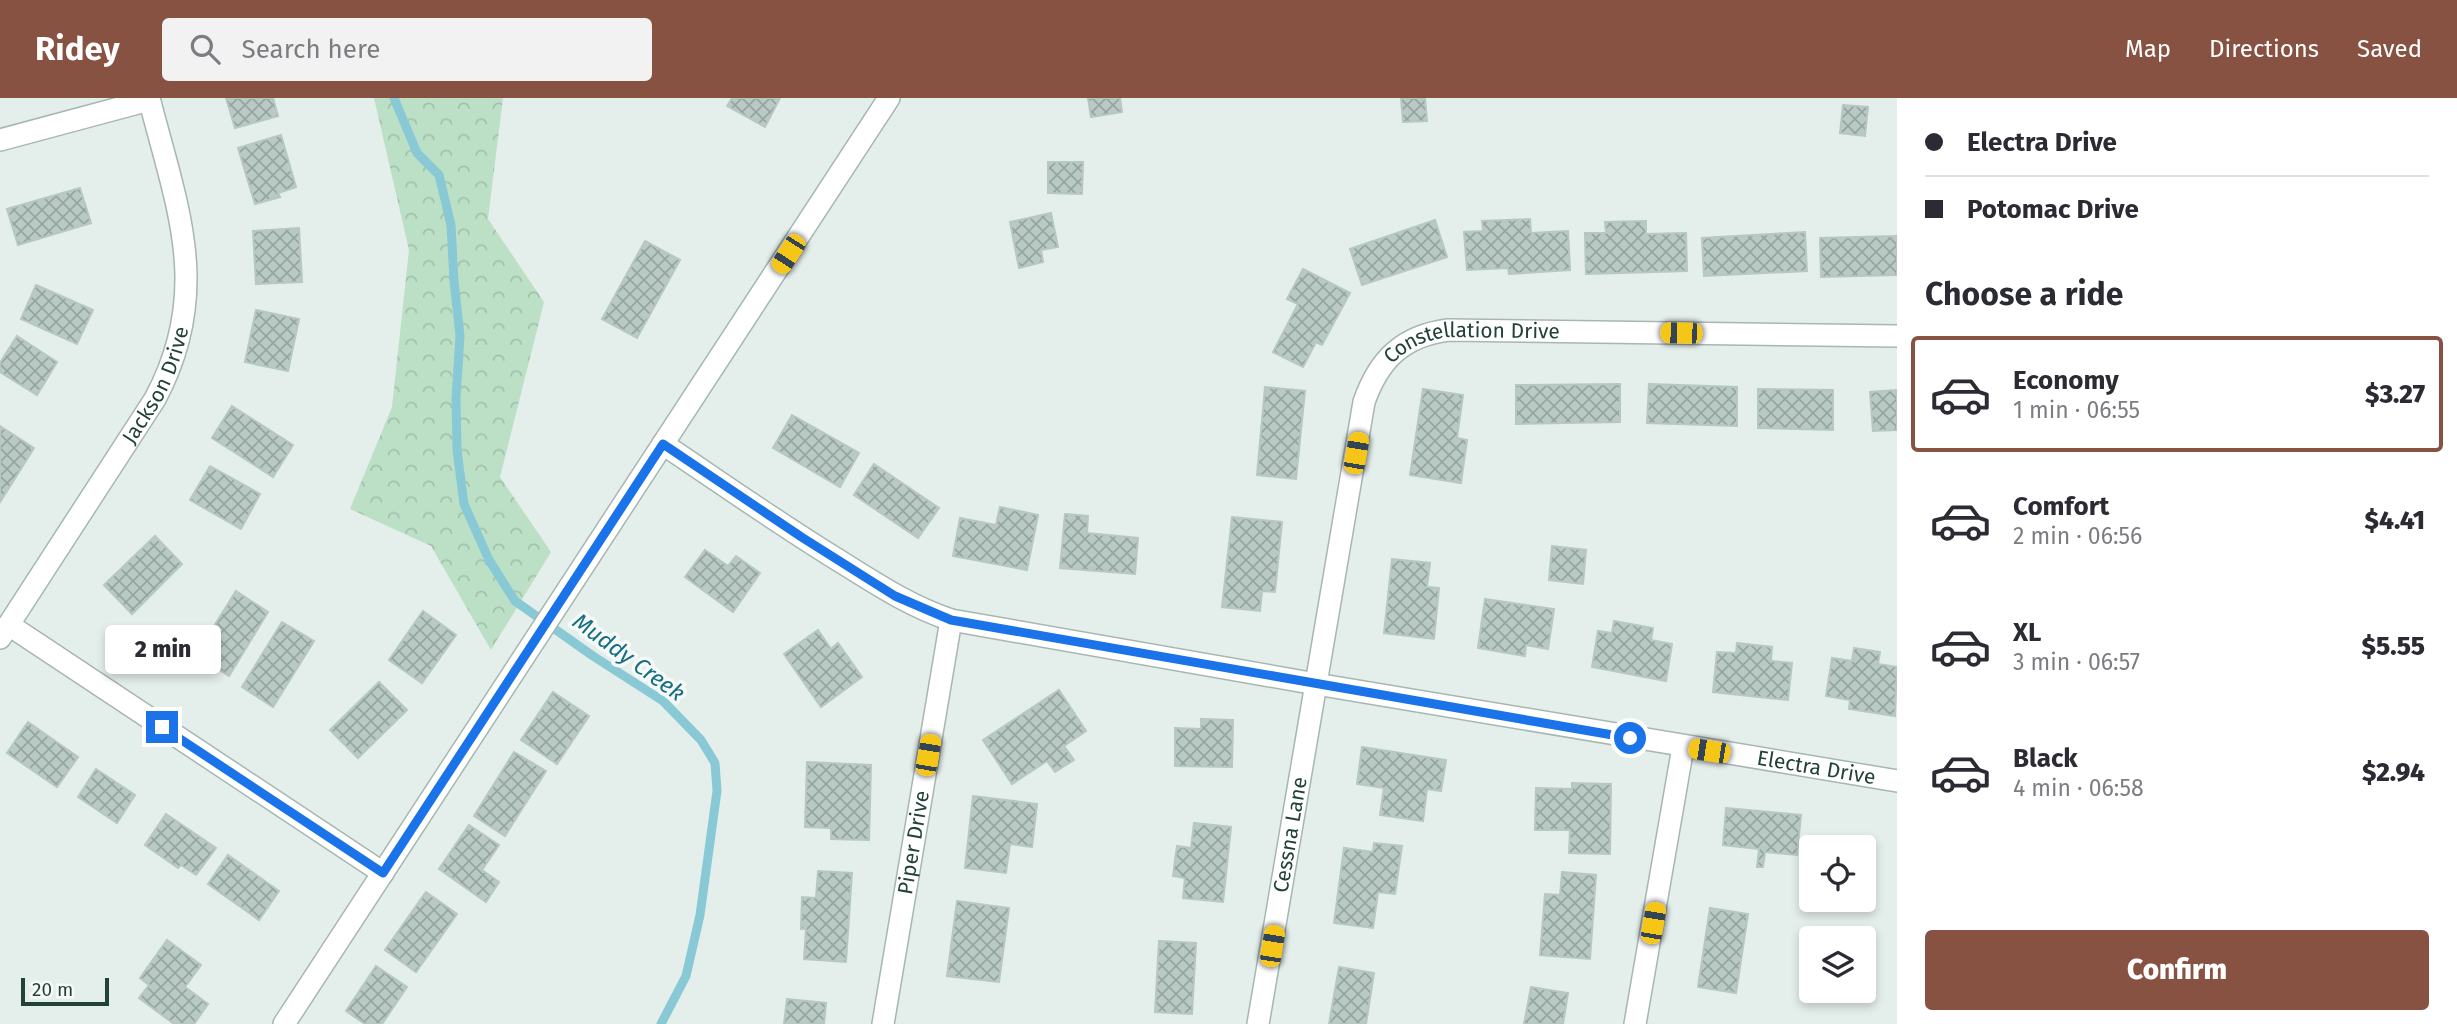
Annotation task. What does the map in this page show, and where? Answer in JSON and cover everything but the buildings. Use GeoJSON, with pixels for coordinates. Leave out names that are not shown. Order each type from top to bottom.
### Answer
{"type":"FeatureCollection","features":[{"type":"Feature","properties":{"kind":"street"},"geometry":{"type":"LineString","coordinates":[[284,1024],[889,98]]}},
{"type":"Feature","properties":{"kind":"street"},"geometry":{"type":"LineString","coordinates":[[0,140],[149,99]]}},
{"type":"Feature","properties":{"kind":"street","name":"Jackson Drive"},"geometry":{"type":"LineString","coordinates":[[4,632],[155,399],[172,364],[179,341],[187,302],[185,243],[149,99]]}},
{"type":"Feature","properties":{"kind":"street","name":"Constellation Drive"},"geometry":{"type":"LineString","coordinates":[[1316,684],[1364,402],[1378,370],[1401,346],[1433,332],[1456,330],[1897,336]]}},
{"type":"Feature","properties":{"kind":"street","name":"Electra Drive"},"geometry":{"type":"LineString","coordinates":[[663,444],[895,596],[951,620],[1683,747],[1897,781]]}},
{"type":"Feature","properties":{"kind":"street","name":"Piper Drive"},"geometry":{"type":"LineString","coordinates":[[883,1024],[951,620]]}},
{"type":"Feature","properties":{"kind":"street"},"geometry":{"type":"LineString","coordinates":[[4,632],[383,873]]}},
{"type":"Feature","properties":{"kind":"street","name":"Cessna Lane"},"geometry":{"type":"LineString","coordinates":[[1258,1024],[1316,684]]}},
{"type":"Feature","properties":{"kind":"street"},"geometry":{"type":"LineString","coordinates":[[1635,1024],[1683,747]]}},
{"type":"Feature","properties":{"kind":"green space"},"geometry":{"type":"Polygon","coordinates":[[[374,98],[503,98],[488,219],[544,302],[500,477],[551,552],[491,650],[431,546],[350,509],[392,407],[409,250],[374,98]]]}},
{"type":"Feature","properties":{"kind":"waterway","name":"Muddy Creek"},"geometry":{"type":"LineString","coordinates":[[394,98],[417,153],[439,175],[451,225],[460,336],[456,398],[457,450],[464,504],[489,560],[515,601],[663,701],[701,740],[715,763],[717,791],[700,915],[686,976],[661,1024]]}},
{"type":"Feature","properties":{"kind":"route"},"geometry":{"type":"LineString","coordinates":[[162,727],[383,873],[663,444],[895,596],[951,620],[1630,738]]}}]}
